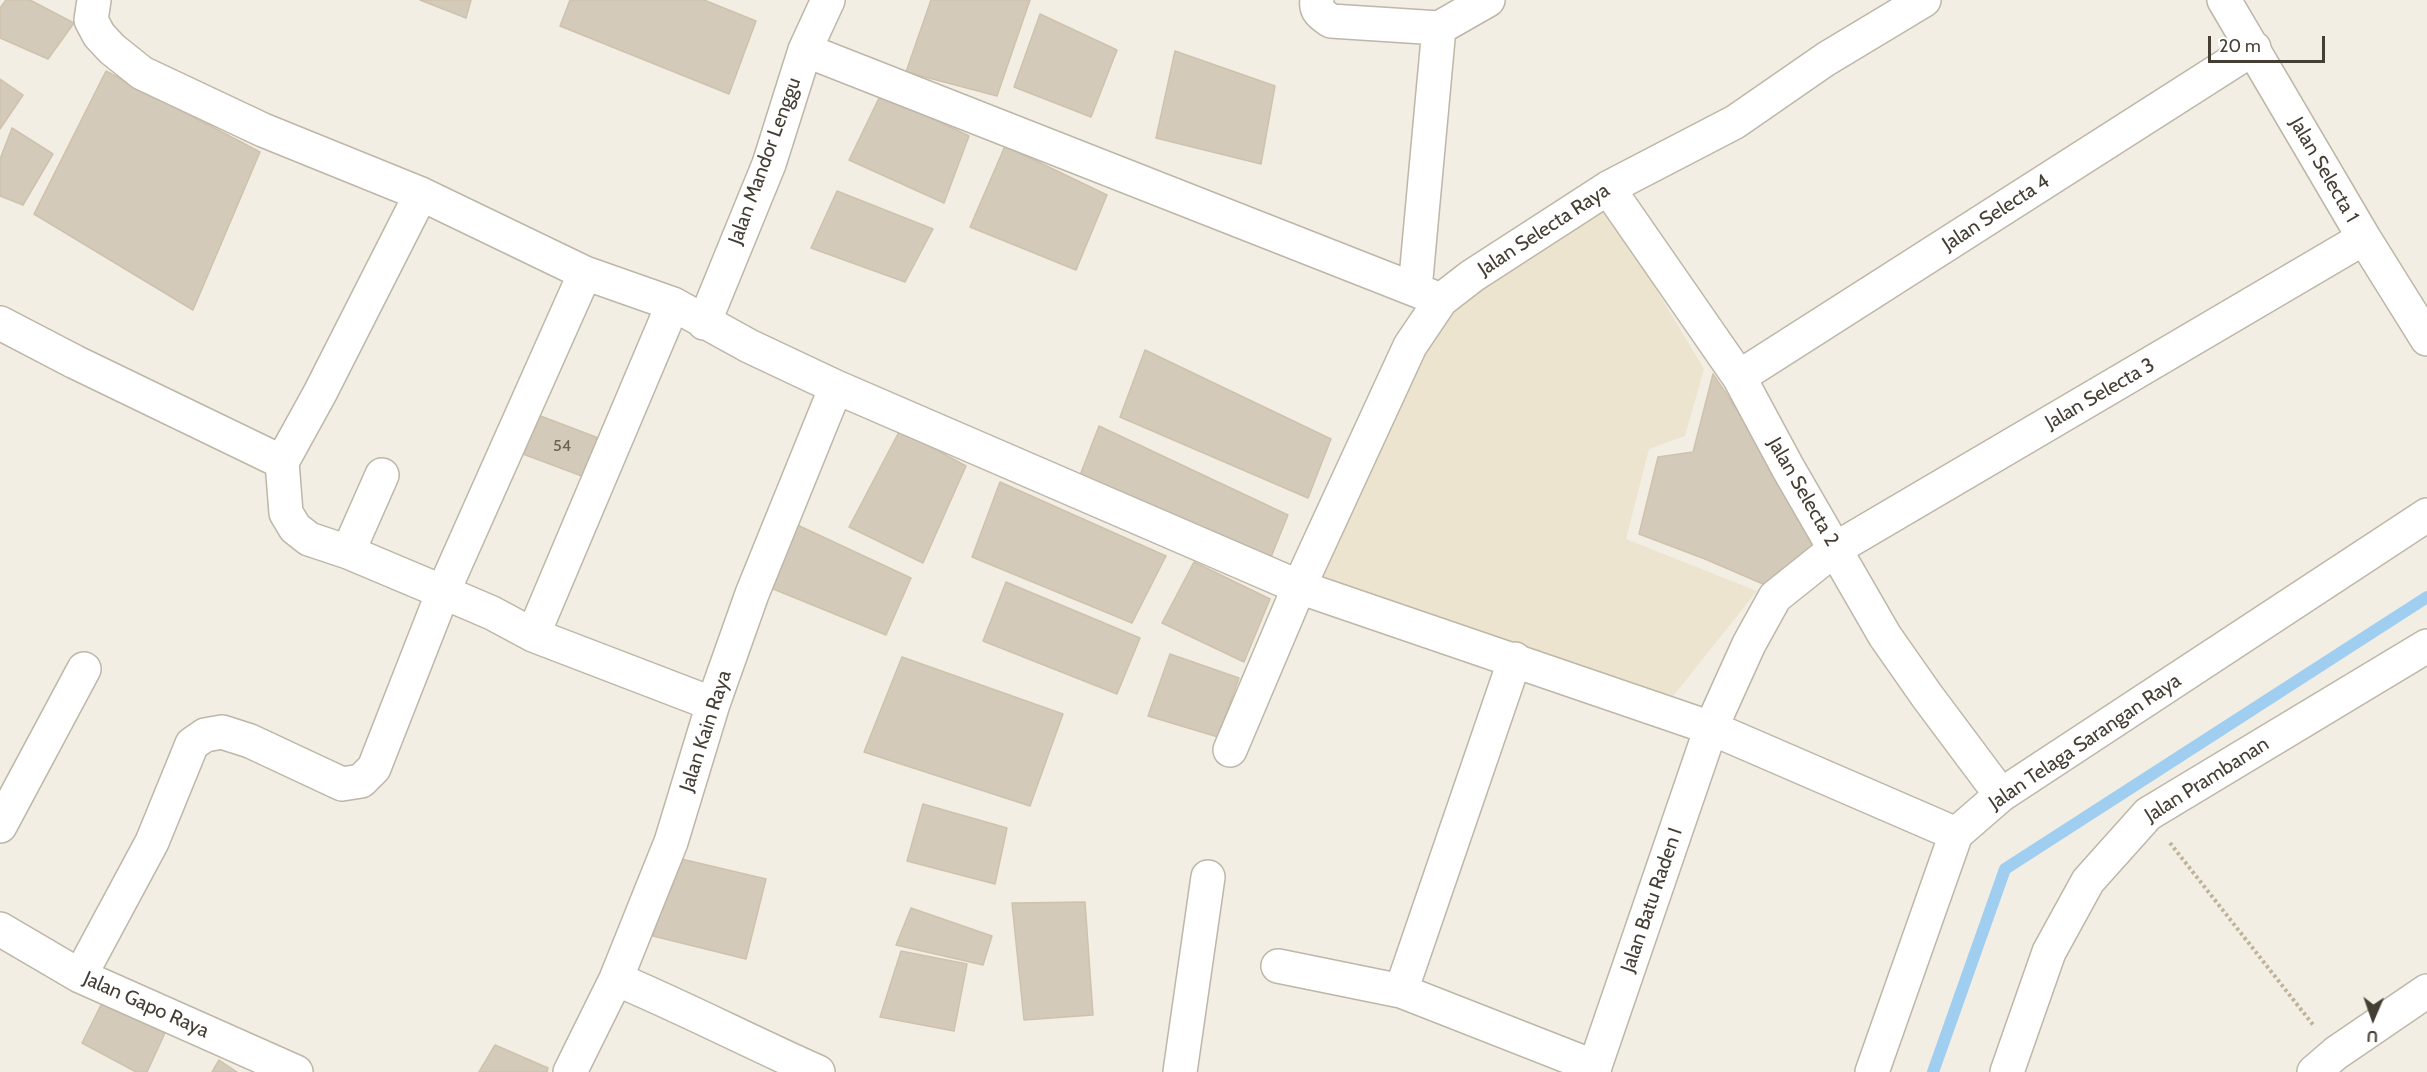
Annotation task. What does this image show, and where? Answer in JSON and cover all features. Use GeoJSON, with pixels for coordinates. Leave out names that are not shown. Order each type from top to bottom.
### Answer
{"type":"FeatureCollection","features":[{"type":"Feature","properties":{"kind":"street"},"geometry":{"type":"LineString","coordinates":[[94,0],[91,20],[99,35],[112,49],[142,72],[263,130],[421,194],[585,273],[673,304],[704,323],[836,387],[1299,587],[1515,659],[1711,728],[1956,834]]}},
{"type":"Feature","properties":{"kind":"street","name":"Jalan Mandor Lenggu"},"geometry":{"type":"LineString","coordinates":[[704,323],[769,164],[804,50],[828,0]]}},
{"type":"Feature","properties":{"kind":"street"},"geometry":{"type":"LineString","coordinates":[[1317,0],[1316,5],[1320,14],[1331,21],[1439,28],[1488,0]]}},
{"type":"Feature","properties":{"kind":"street","name":"Jalan Selecta Raya"},"geometry":{"type":"LineString","coordinates":[[1230,750],[1299,587],[1410,346],[1428,295],[1472,276],[1608,188],[1735,122],[1826,59],[1924,0]]}},
{"type":"Feature","properties":{"kind":"street","name":"Jalan Selecta 1"},"geometry":{"type":"LineString","coordinates":[[2224,0],[2364,238],[2427,339]]}},
{"type":"Feature","properties":{"kind":"street"},"geometry":{"type":"LineString","coordinates":[[804,50],[1428,295],[1439,28]]}},
{"type":"Feature","properties":{"kind":"street","name":"Jalan Selecta 4"},"geometry":{"type":"LineString","coordinates":[[1739,377],[2254,48]]}},
{"type":"Feature","properties":{"kind":"street","name":"Jalan Selecta 2"},"geometry":{"type":"LineString","coordinates":[[1608,188],[1739,377],[1886,636],[1927,696],[2001,795]]}},
{"type":"Feature","properties":{"kind":"street"},"geometry":{"type":"LineString","coordinates":[[421,194],[320,393],[282,462],[284,505],[296,528],[309,539],[348,552],[443,592],[492,613],[533,635],[713,704]]}},
{"type":"Feature","properties":{"kind":"street","name":"Jalan Selecta 3"},"geometry":{"type":"LineString","coordinates":[[1711,728],[1749,644],[1775,597],[1835,549],[2364,238]]}},
{"type":"Feature","properties":{"kind":"street"},"geometry":{"type":"LineString","coordinates":[[80,976],[152,842],[192,744],[205,735],[222,732],[250,741],[342,784],[361,781],[374,768],[443,592],[585,273]]}},
{"type":"Feature","properties":{"kind":"street"},"geometry":{"type":"LineString","coordinates":[[533,635],[673,304]]}},
{"type":"Feature","properties":{"kind":"street"},"geometry":{"type":"LineString","coordinates":[[0,323],[75,363],[282,462]]}},
{"type":"Feature","properties":{"kind":"street","name":"Jalan Kain Raya"},"geometry":{"type":"LineString","coordinates":[[570,1072],[616,979],[671,842],[713,704],[752,594],[836,387]]}},
{"type":"Feature","properties":{"kind":"street"},"geometry":{"type":"LineString","coordinates":[[348,552],[382,475]]}},
{"type":"Feature","properties":{"kind":"street","name":"Jalan Telaga Sarangan Raya"},"geometry":{"type":"LineString","coordinates":[[1872,1072],[1956,834],[2001,795],[2427,515]]}},
{"type":"Feature","properties":{"kind":"street","name":"Jalan Prambanan"},"geometry":{"type":"LineString","coordinates":[[2007,1072],[2049,952],[2088,881],[2148,814],[2427,646]]}},
{"type":"Feature","properties":{"kind":"street"},"geometry":{"type":"LineString","coordinates":[[1401,991],[1515,659]]}},
{"type":"Feature","properties":{"kind":"street"},"geometry":{"type":"LineString","coordinates":[[0,826],[84,669]]}},
{"type":"Feature","properties":{"kind":"street","name":"Jalan Batu Raden I"},"geometry":{"type":"LineString","coordinates":[[1594,1070],[1711,728]]}},
{"type":"Feature","properties":{"kind":"street"},"geometry":{"type":"LineString","coordinates":[[1180,1072],[1208,877]]}},
{"type":"Feature","properties":{"kind":"street","name":"Jalan Gapo Raya"},"geometry":{"type":"LineString","coordinates":[[0,929],[80,976],[296,1072]]}},
{"type":"Feature","properties":{"kind":"street"},"geometry":{"type":"LineString","coordinates":[[1278,966],[1401,991],[1594,1070]]}},
{"type":"Feature","properties":{"kind":"street"},"geometry":{"type":"LineString","coordinates":[[616,979],[682,1007],[818,1072]]}},
{"type":"Feature","properties":{"kind":"street"},"geometry":{"type":"LineString","coordinates":[[2325,1063],[2427,991]]}},
{"type":"Feature","properties":{"kind":"path"},"geometry":{"type":"LineString","coordinates":[[2148,814],[2325,1063]]}},
{"type":"Feature","properties":{"kind":"shaded area"},"geometry":{"type":"Polygon","coordinates":[[[1608,209],[1704,369],[1685,436],[1649,449],[1626,539],[1757,591],[1670,700],[1313,578],[1449,306],[1608,209]]]}},
{"type":"Feature","properties":{"kind":"building"},"geometry":{"type":"Polygon","coordinates":[[[6,0],[30,0],[74,23],[48,59],[0,38],[0,8],[6,0]]]}},
{"type":"Feature","properties":{"kind":"building"},"geometry":{"type":"Polygon","coordinates":[[[420,0],[471,0],[466,18],[420,0]]]}},
{"type":"Feature","properties":{"kind":"building"},"geometry":{"type":"Polygon","coordinates":[[[570,0],[704,0],[756,21],[729,94],[560,26],[570,0]]]}},
{"type":"Feature","properties":{"kind":"building"},"geometry":{"type":"Polygon","coordinates":[[[931,0],[1030,0],[997,96],[906,72],[931,0]]]}},
{"type":"Feature","properties":{"kind":"building"},"geometry":{"type":"Polygon","coordinates":[[[1040,14],[1117,50],[1091,117],[1014,87],[1040,14]]]}},
{"type":"Feature","properties":{"kind":"building"},"geometry":{"type":"Polygon","coordinates":[[[1175,51],[1275,86],[1261,164],[1156,138],[1175,51]]]}},
{"type":"Feature","properties":{"kind":"building"},"geometry":{"type":"Polygon","coordinates":[[[106,71],[260,152],[193,310],[34,214],[106,71]]]}},
{"type":"Feature","properties":{"kind":"building"},"geometry":{"type":"Polygon","coordinates":[[[0,79],[23,95],[0,129],[0,79]]]}},
{"type":"Feature","properties":{"kind":"building"},"geometry":{"type":"Polygon","coordinates":[[[881,94],[969,136],[944,203],[849,160],[881,94]]]}},
{"type":"Feature","properties":{"kind":"building"},"geometry":{"type":"Polygon","coordinates":[[[12,128],[53,154],[23,205],[0,196],[0,159],[12,128]]]}},
{"type":"Feature","properties":{"kind":"building"},"geometry":{"type":"Polygon","coordinates":[[[1005,146],[1107,195],[1076,270],[970,227],[1005,146]]]}},
{"type":"Feature","properties":{"kind":"building"},"geometry":{"type":"Polygon","coordinates":[[[837,191],[933,229],[905,282],[811,248],[837,191]]]}},
{"type":"Feature","properties":{"kind":"building"},"geometry":{"type":"Polygon","coordinates":[[[1145,350],[1331,439],[1308,498],[1120,417],[1145,350]]]}},
{"type":"Feature","properties":{"kind":"building"},"geometry":{"type":"Polygon","coordinates":[[[1713,374],[1807,514],[1826,547],[1763,584],[1639,534],[1658,457],[1693,452],[1713,374]]]}},
{"type":"Feature","properties":{"kind":"building"},"geometry":{"type":"Polygon","coordinates":[[[538,415],[601,439],[587,478],[523,454],[538,415]]]}},
{"type":"Feature","properties":{"kind":"building"},"geometry":{"type":"Polygon","coordinates":[[[1099,426],[1288,515],[1269,562],[1079,478],[1099,426]]]}},
{"type":"Feature","properties":{"kind":"building"},"geometry":{"type":"Polygon","coordinates":[[[900,430],[966,466],[923,563],[849,527],[900,430]]]}},
{"type":"Feature","properties":{"kind":"building"},"geometry":{"type":"Polygon","coordinates":[[[1000,482],[1166,556],[1132,623],[972,557],[1000,482]]]}},
{"type":"Feature","properties":{"kind":"building"},"geometry":{"type":"Polygon","coordinates":[[[793,523],[911,578],[886,635],[766,586],[793,523]]]}},
{"type":"Feature","properties":{"kind":"building"},"geometry":{"type":"Polygon","coordinates":[[[1194,562],[1270,599],[1244,662],[1162,623],[1194,562]]]}},
{"type":"Feature","properties":{"kind":"building"},"geometry":{"type":"Polygon","coordinates":[[[1006,582],[1140,638],[1117,694],[983,641],[1006,582]]]}},
{"type":"Feature","properties":{"kind":"building"},"geometry":{"type":"Polygon","coordinates":[[[1170,654],[1239,678],[1218,737],[1148,716],[1170,654]]]}},
{"type":"Feature","properties":{"kind":"building"},"geometry":{"type":"Polygon","coordinates":[[[902,657],[1063,714],[1030,806],[864,752],[902,657]]]}},
{"type":"Feature","properties":{"kind":"building"},"geometry":{"type":"Polygon","coordinates":[[[923,804],[1007,828],[995,884],[907,861],[923,804]]]}},
{"type":"Feature","properties":{"kind":"building"},"geometry":{"type":"Polygon","coordinates":[[[673,857],[766,879],[746,959],[653,936],[673,857]]]}},
{"type":"Feature","properties":{"kind":"building"},"geometry":{"type":"Polygon","coordinates":[[[1085,902],[1093,1015],[1024,1020],[1012,903],[1085,902]]]}},
{"type":"Feature","properties":{"kind":"building"},"geometry":{"type":"Polygon","coordinates":[[[911,908],[992,936],[983,965],[896,945],[911,908]]]}},
{"type":"Feature","properties":{"kind":"building"},"geometry":{"type":"Polygon","coordinates":[[[901,951],[967,964],[954,1031],[880,1017],[901,951]]]}},
{"type":"Feature","properties":{"kind":"building"},"geometry":{"type":"Polygon","coordinates":[[[103,1001],[165,1033],[147,1072],[136,1072],[82,1043],[103,1001]]]}},
{"type":"Feature","properties":{"kind":"building"},"geometry":{"type":"Polygon","coordinates":[[[495,1045],[548,1068],[547,1072],[479,1072],[495,1045]]]}},
{"type":"Feature","properties":{"kind":"building"},"geometry":{"type":"Polygon","coordinates":[[[219,1060],[237,1072],[212,1072],[219,1060]]]}},
{"type":"Feature","properties":{"kind":"waterway"},"geometry":{"type":"LineString","coordinates":[[1933,1072],[2005,869],[2427,597]]}}]}
